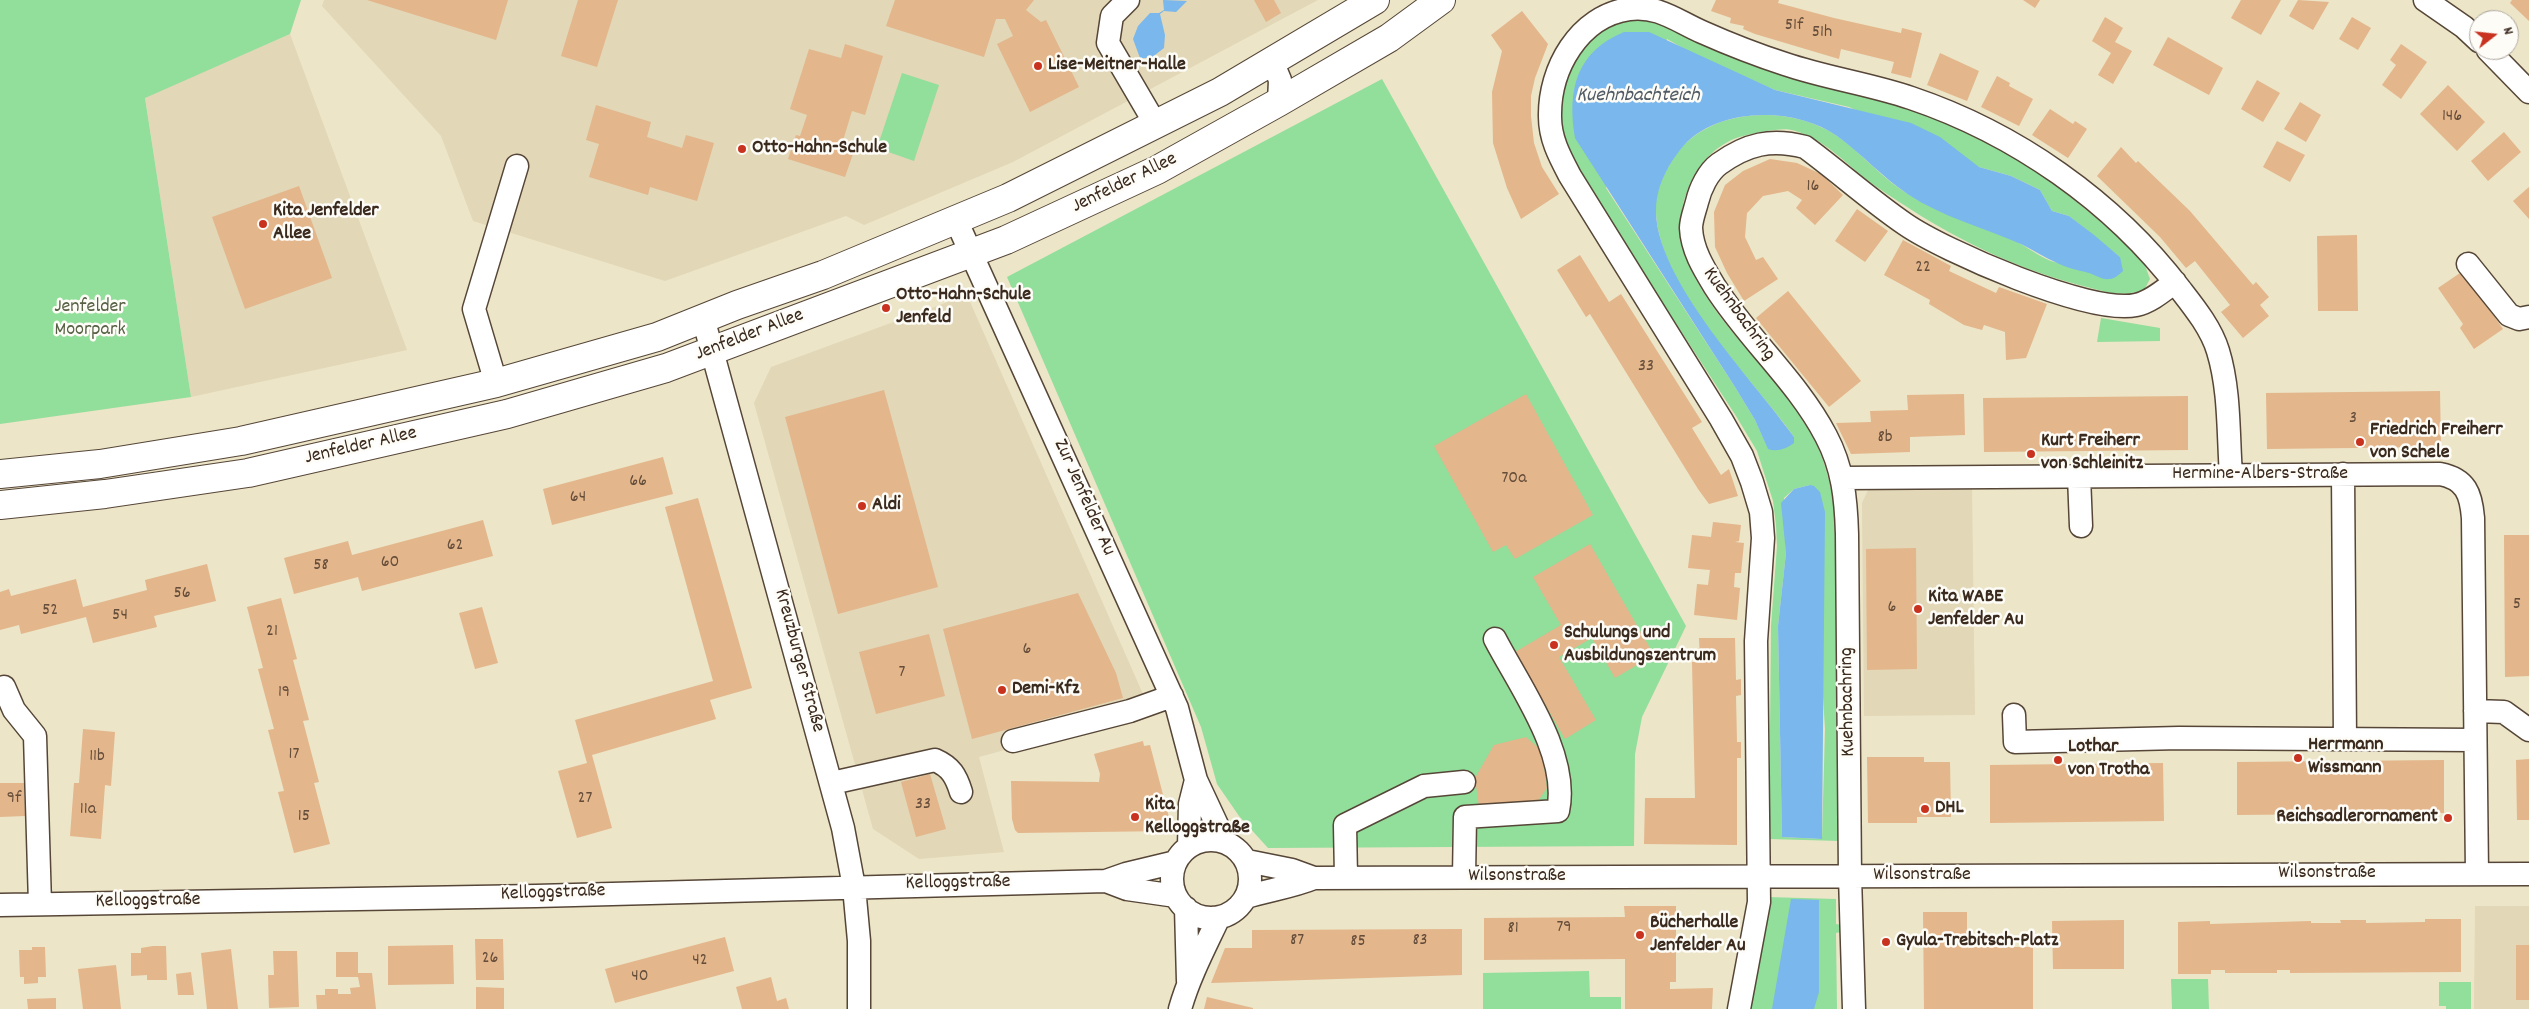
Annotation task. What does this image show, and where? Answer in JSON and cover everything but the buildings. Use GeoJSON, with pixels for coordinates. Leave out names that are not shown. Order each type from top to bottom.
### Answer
{"type":"FeatureCollection","features":[{"type":"Feature","properties":{"kind":"main road","name":"Jenfelder Allee"},"geometry":{"type":"LineString","coordinates":[[0,474],[100,464],[241,441],[496,384],[657,337],[703,318],[823,275],[1008,198],[1156,125],[1272,61],[1375,0]]}},
{"type":"Feature","properties":{"kind":"main road","name":"Jenfelder Allee"},"geometry":{"type":"LineString","coordinates":[[0,505],[105,494],[248,473],[507,414],[648,374],[972,254],[1157,170],[1388,38],[1441,0]]}},
{"type":"Feature","properties":{"kind":"street"},"geometry":{"type":"LineString","coordinates":[[1128,0],[1112,16],[1108,43],[1156,125]]}},
{"type":"Feature","properties":{"kind":"street"},"geometry":{"type":"LineString","coordinates":[[2425,0],[2469,32]]}},
{"type":"Feature","properties":{"kind":"street"},"geometry":{"type":"LineString","coordinates":[[1740,1009],[1759,902],[1756,641],[1762,582],[1763,538],[1761,512],[1742,456],[1722,419],[1570,176],[1555,148],[1550,118],[1554,86],[1562,62],[1605,7],[1646,8],[1664,12],[1700,31],[1762,56],[1843,81],[1911,98],[1972,122],[2028,153],[2093,200],[2132,232],[2175,282],[2192,305],[2217,348],[2223,369],[2231,475]]}},
{"type":"Feature","properties":{"kind":"street"},"geometry":{"type":"LineString","coordinates":[[2498,60],[2529,92]]}},
{"type":"Feature","properties":{"kind":"street"},"geometry":{"type":"LineString","coordinates":[[1272,61],[1280,80],[1279,102]]}},
{"type":"Feature","properties":{"kind":"street","name":"Kuehnbachring"},"geometry":{"type":"LineString","coordinates":[[1854,1009],[1850,876],[1846,503],[1843,478],[1835,454],[1816,418],[1734,317],[1699,262],[1691,228],[1699,193],[1714,168],[1737,151],[1763,144],[1786,142],[1804,148],[1906,224],[1946,246],[2037,286],[2111,307],[2136,305],[2154,298],[2175,282]]}},
{"type":"Feature","properties":{"kind":"street"},"geometry":{"type":"LineString","coordinates":[[496,384],[474,309],[517,166]]}},
{"type":"Feature","properties":{"kind":"street","name":"Zur Jenfelder Au"},"geometry":{"type":"LineString","coordinates":[[956,220],[1172,696],[1177,708],[1196,780],[1225,842]]}},
{"type":"Feature","properties":{"kind":"street"},"geometry":{"type":"LineString","coordinates":[[2468,264],[2509,315],[2529,318]]}},
{"type":"Feature","properties":{"kind":"street"},"geometry":{"type":"LineString","coordinates":[[799,318],[798,309],[804,293],[823,275]]}},
{"type":"Feature","properties":{"kind":"street","name":"Kreuzburger Straße"},"geometry":{"type":"LineString","coordinates":[[703,318],[844,828],[854,887],[860,941],[859,1009]]}},
{"type":"Feature","properties":{"kind":"street"},"geometry":{"type":"LineString","coordinates":[[2342,474],[2345,739]]}},
{"type":"Feature","properties":{"kind":"street","name":"Hermine-Albers-Straße"},"geometry":{"type":"LineString","coordinates":[[1843,478],[2440,474],[2459,480],[2468,491],[2473,518],[2477,874]]}},
{"type":"Feature","properties":{"kind":"street"},"geometry":{"type":"LineString","coordinates":[[2080,476],[2082,526]]}},
{"type":"Feature","properties":{"kind":"street"},"geometry":{"type":"LineString","coordinates":[[1464,817],[1558,811],[1561,797],[1560,782],[1552,748],[1495,639]]}},
{"type":"Feature","properties":{"kind":"street"},"geometry":{"type":"LineString","coordinates":[[4,686],[14,710],[36,736],[40,904]]}},
{"type":"Feature","properties":{"kind":"street"},"geometry":{"type":"LineString","coordinates":[[1013,741],[1130,711],[1172,696]]}},
{"type":"Feature","properties":{"kind":"street"},"geometry":{"type":"LineString","coordinates":[[2475,712],[2504,712],[2529,730]]}},
{"type":"Feature","properties":{"kind":"street"},"geometry":{"type":"LineString","coordinates":[[2014,715],[2014,742],[2345,739],[2475,740]]}},
{"type":"Feature","properties":{"kind":"street"},"geometry":{"type":"LineString","coordinates":[[832,784],[935,760],[945,764],[956,776],[961,792]]}},
{"type":"Feature","properties":{"kind":"street","name":"Zur Jenfelder Au"},"geometry":{"type":"LineString","coordinates":[[1183,854],[1190,804],[1196,780]]}},
{"type":"Feature","properties":{"kind":"street"},"geometry":{"type":"LineString","coordinates":[[1346,878],[1345,825],[1424,786],[1470,782],[1464,817],[1464,877]]}},
{"type":"Feature","properties":{"kind":"street"},"geometry":{"type":"LineString","coordinates":[[1181,902],[1202,917],[1219,917],[1237,909],[1246,897],[1251,876],[1246,861],[1238,849],[1225,842],[1210,839],[1183,854],[1172,878],[1181,902],[1188,981]]}},
{"type":"Feature","properties":{"kind":"street","name":"Kelloggstraße"},"geometry":{"type":"LineString","coordinates":[[0,905],[536,896],[1106,881],[1183,854]]}},
{"type":"Feature","properties":{"kind":"street","name":"Wilsonstraße"},"geometry":{"type":"LineString","coordinates":[[1246,861],[1292,870],[1314,878],[2529,874]]}},
{"type":"Feature","properties":{"kind":"street","name":"Wilsonstraße"},"geometry":{"type":"LineString","coordinates":[[1246,897],[1293,887],[1314,878]]}},
{"type":"Feature","properties":{"kind":"street","name":"Kelloggstraße"},"geometry":{"type":"LineString","coordinates":[[1106,881],[1127,889],[1181,902]]}},
{"type":"Feature","properties":{"kind":"street"},"geometry":{"type":"LineString","coordinates":[[1180,1009],[1188,981],[1199,963],[1219,917]]}},
{"type":"Feature","properties":{"kind":"shaded area","name":"Otto-Hahn-Schule"},"geometry":{"type":"Polygon","coordinates":[[[324,0],[1318,0],[1013,162],[864,225],[846,216],[665,281],[473,221],[441,136],[322,6],[324,0]]]}},
{"type":"Feature","properties":{"kind":"shaded area","name":"Kita Jenfelder Allee"},"geometry":{"type":"Polygon","coordinates":[[[290,34],[407,350],[191,397],[145,97],[290,34]]]}},
{"type":"Feature","properties":{"kind":"shaded area"},"geometry":{"type":"Polygon","coordinates":[[[967,295],[1150,710],[979,757],[1004,852],[919,859],[873,829],[754,403],[771,367],[967,295]]]}},
{"type":"Feature","properties":{"kind":"shaded area","name":"Kita WABE Jenfelder Au"},"geometry":{"type":"Polygon","coordinates":[[[1972,486],[1975,715],[1864,716],[1862,503],[1869,488],[1972,486]]]}},
{"type":"Feature","properties":{"kind":"shaded area"},"geometry":{"type":"Polygon","coordinates":[[[2475,906],[2529,906],[2529,1009],[2474,1009],[2475,906]]]}},
{"type":"Feature","properties":{"kind":"green space","name":"Jenfelder Moorpark"},"geometry":{"type":"Polygon","coordinates":[[[0,0],[301,0],[290,34],[145,98],[191,397],[0,424],[0,0]]]}},
{"type":"Feature","properties":{"kind":"green space"},"geometry":{"type":"Polygon","coordinates":[[[1652,18],[1934,117],[1988,142],[2027,165],[2061,189],[2124,241],[2143,260],[2150,279],[2144,290],[2119,294],[2111,293],[2051,277],[1997,256],[1922,216],[1864,178],[1835,153],[1815,139],[1792,130],[1768,131],[1734,139],[1712,153],[1695,174],[1682,212],[1683,242],[1692,270],[1706,297],[1725,323],[1785,394],[1810,432],[1823,461],[1834,502],[1836,512],[1840,841],[1769,839],[1771,626],[1777,546],[1773,501],[1757,451],[1581,177],[1563,137],[1559,112],[1569,66],[1591,37],[1618,19],[1652,18]],[[1667,39],[1606,188],[1735,387],[1755,420],[1768,448],[1794,437],[1707,326],[1686,295],[1669,263],[1659,232],[1656,201],[1664,175],[1678,152],[1693,137],[1711,126],[1753,115],[1798,119],[1818,126],[1837,136],[1891,182],[1911,196],[1950,215],[2017,242],[2049,260],[2067,263],[2120,257],[2069,216],[2052,211],[2040,190],[2011,176],[1979,167],[1849,107],[1775,90],[1693,54],[1667,39]],[[1810,485],[1794,489],[1784,498],[1786,553],[1778,626],[1782,837],[1822,839],[1825,729],[1810,485]]]}},
{"type":"Feature","properties":{"kind":"green space"},"geometry":{"type":"Polygon","coordinates":[[[902,73],[939,85],[914,161],[877,148],[902,73]]]}},
{"type":"Feature","properties":{"kind":"green space"},"geometry":{"type":"Polygon","coordinates":[[[1382,79],[1686,626],[1642,717],[1635,754],[1634,846],[1268,848],[1239,816],[1217,784],[1201,727],[1007,277],[1382,79]]]}},
{"type":"Feature","properties":{"kind":"green space"},"geometry":{"type":"Polygon","coordinates":[[[2101,318],[2160,328],[2160,341],[2097,342],[2101,318]]]}},
{"type":"Feature","properties":{"kind":"green space"},"geometry":{"type":"Polygon","coordinates":[[[1767,897],[1836,899],[1836,924],[1841,925],[1841,932],[1836,933],[1837,1009],[1750,1009],[1767,897]]]}},
{"type":"Feature","properties":{"kind":"green space"},"geometry":{"type":"Polygon","coordinates":[[[1589,971],[1590,997],[1621,997],[1621,1009],[1483,1009],[1483,973],[1589,971]]]}},
{"type":"Feature","properties":{"kind":"green space"},"geometry":{"type":"Polygon","coordinates":[[[2171,979],[2208,979],[2209,1009],[2172,1009],[2171,979]]]}},
{"type":"Feature","properties":{"kind":"green space"},"geometry":{"type":"Polygon","coordinates":[[[2439,982],[2471,982],[2471,1009],[2446,1009],[2446,1006],[2439,1006],[2439,982]]]}},
{"type":"Feature","properties":{"kind":"water"},"geometry":{"type":"Polygon","coordinates":[[[1163,0],[1187,1],[1176,12],[1164,11],[1160,14],[1165,35],[1164,48],[1151,58],[1140,58],[1133,39],[1138,26],[1150,13],[1159,13],[1164,10],[1163,0]]]}},
{"type":"Feature","properties":{"kind":"water","name":"Kuehnbachteich"},"geometry":{"type":"Polygon","coordinates":[[[1624,32],[1649,32],[1775,90],[1911,123],[1940,137],[1979,167],[2011,176],[2040,190],[2052,211],[2069,216],[2120,257],[2123,271],[2115,278],[2107,279],[2066,267],[2021,244],[1934,209],[1899,188],[1846,143],[1820,126],[1800,119],[1756,115],[1734,118],[1713,125],[1695,136],[1680,150],[1669,167],[1660,185],[1657,198],[1658,227],[1667,258],[1684,290],[1706,324],[1794,437],[1794,443],[1788,447],[1778,450],[1768,449],[1755,420],[1735,387],[1575,138],[1573,104],[1578,74],[1595,50],[1608,40],[1624,32]]]}},
{"type":"Feature","properties":{"kind":"water"},"geometry":{"type":"Polygon","coordinates":[[[1810,485],[1820,492],[1825,512],[1822,839],[1782,837],[1778,626],[1786,553],[1781,503],[1794,489],[1810,485]]]}},
{"type":"Feature","properties":{"kind":"water"},"geometry":{"type":"Polygon","coordinates":[[[1791,899],[1819,900],[1819,992],[1814,1009],[1772,1009],[1791,899]]]}},
{"type":"Feature","properties":{"kind":"place","name":"Lise-Meitner-Halle"},"geometry":{"type":"Point","coordinates":[1038,66]}},
{"type":"Feature","properties":{"kind":"place","name":"Otto-Hahn-Schule"},"geometry":{"type":"Point","coordinates":[742,149]}},
{"type":"Feature","properties":{"kind":"place","name":"Kita Jenfelder Allee"},"geometry":{"type":"Point","coordinates":[263,224]}},
{"type":"Feature","properties":{"kind":"place","name":"Otto-Hahn-Schule Jenfeld"},"geometry":{"type":"Point","coordinates":[886,308]}},
{"type":"Feature","properties":{"kind":"place","name":"Friedrich Freiherr von Schele"},"geometry":{"type":"Point","coordinates":[2360,442]}},
{"type":"Feature","properties":{"kind":"place","name":"Kurt Freiherr von Schleinitz"},"geometry":{"type":"Point","coordinates":[2031,454]}},
{"type":"Feature","properties":{"kind":"place","name":"Aldi"},"geometry":{"type":"Point","coordinates":[862,506]}},
{"type":"Feature","properties":{"kind":"place","name":"Kita WABE Jenfelder Au"},"geometry":{"type":"Point","coordinates":[1918,609]}},
{"type":"Feature","properties":{"kind":"place","name":"Schulungs und Ausbildungszentrum"},"geometry":{"type":"Point","coordinates":[1554,645]}},
{"type":"Feature","properties":{"kind":"place","name":"Demi-Kfz"},"geometry":{"type":"Point","coordinates":[1002,690]}},
{"type":"Feature","properties":{"kind":"place","name":"Herrmann Wissmann"},"geometry":{"type":"Point","coordinates":[2298,758]}},
{"type":"Feature","properties":{"kind":"place","name":"Lothar von Trotha"},"geometry":{"type":"Point","coordinates":[2058,760]}},
{"type":"Feature","properties":{"kind":"place","name":"DHL"},"geometry":{"type":"Point","coordinates":[1925,809]}},
{"type":"Feature","properties":{"kind":"place","name":"Kita Kelloggstraße"},"geometry":{"type":"Point","coordinates":[1135,817]}},
{"type":"Feature","properties":{"kind":"place","name":"Reichsadlerornament"},"geometry":{"type":"Point","coordinates":[2448,818]}},
{"type":"Feature","properties":{"kind":"place","name":"Bücherhalle Jenfelder Au"},"geometry":{"type":"Point","coordinates":[1640,935]}},
{"type":"Feature","properties":{"kind":"place","name":"Gyula-Trebitsch-Platz"},"geometry":{"type":"Point","coordinates":[1886,942]}}]}
